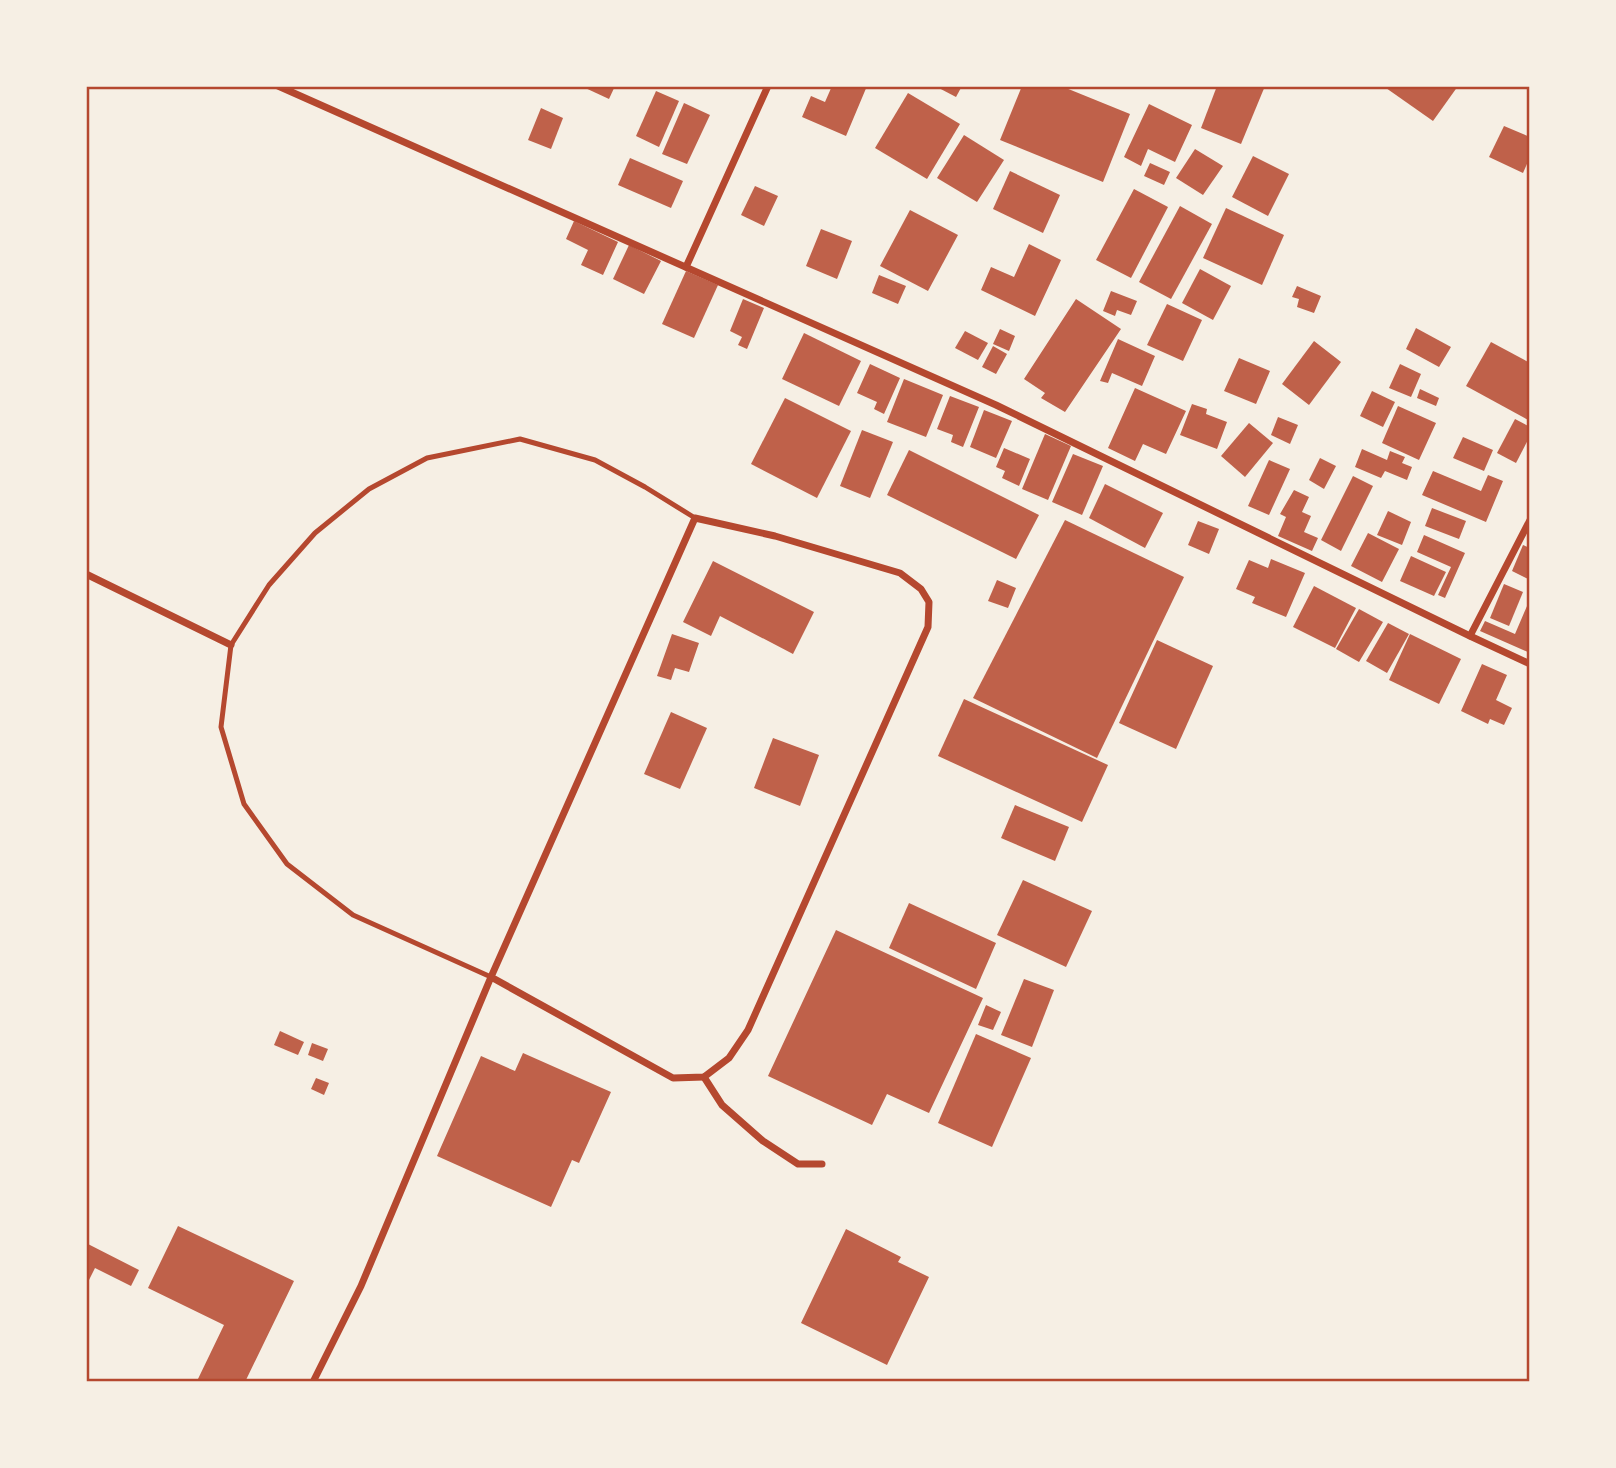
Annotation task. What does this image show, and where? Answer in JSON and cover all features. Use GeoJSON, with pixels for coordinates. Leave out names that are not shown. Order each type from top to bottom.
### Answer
{"type":"FeatureCollection","features":[{"type":"Feature","properties":{"kind":"street"},"geometry":{"type":"LineString","coordinates":[[278,86],[996,405],[1530,664]]}},
{"type":"Feature","properties":{"kind":"street"},"geometry":{"type":"LineString","coordinates":[[686,267],[768,86]]}},
{"type":"Feature","properties":{"kind":"street"},"geometry":{"type":"LineString","coordinates":[[313,1382],[361,1286],[491,977],[695,518],[775,536],[900,573],[921,589],[929,602],[928,627],[748,1030],[729,1058],[704,1077],[673,1078],[491,977]]}},
{"type":"Feature","properties":{"kind":"street"},"geometry":{"type":"LineString","coordinates":[[1470,636],[1530,520]]}},
{"type":"Feature","properties":{"kind":"street"},"geometry":{"type":"LineString","coordinates":[[86,574],[231,645]]}},
{"type":"Feature","properties":{"kind":"street"},"geometry":{"type":"LineString","coordinates":[[704,1077],[722,1105],[763,1140],[798,1164],[822,1164]]}},
{"type":"Feature","properties":{"kind":"lane"},"geometry":{"type":"LineString","coordinates":[[491,977],[353,915],[287,864],[244,804],[220,727],[231,645],[270,585],[315,533],[369,489],[427,457],[520,439],[595,460],[695,518]]}},
{"type":"Feature","properties":{"kind":"building"},"geometry":{"type":"Polygon","coordinates":[[[581,86],[615,86],[609,99],[581,86]]]}},
{"type":"Feature","properties":{"kind":"building"},"geometry":{"type":"Polygon","coordinates":[[[832,86],[867,86],[846,136],[802,117],[811,96],[825,102],[832,86]]]}},
{"type":"Feature","properties":{"kind":"building"},"geometry":{"type":"Polygon","coordinates":[[[935,86],[962,86],[956,97],[935,86]]]}},
{"type":"Feature","properties":{"kind":"building"},"geometry":{"type":"Polygon","coordinates":[[[1022,86],[1061,86],[1130,114],[1103,182],[1000,140],[1022,86]]]}},
{"type":"Feature","properties":{"kind":"building"},"geometry":{"type":"Polygon","coordinates":[[[1217,86],[1265,86],[1241,144],[1201,128],[1217,86]]]}},
{"type":"Feature","properties":{"kind":"building"},"geometry":{"type":"Polygon","coordinates":[[[1458,86],[1433,121],[1386,88],[1458,86]]]}},
{"type":"Feature","properties":{"kind":"building"},"geometry":{"type":"Polygon","coordinates":[[[656,91],[679,101],[659,147],[636,136],[656,91]]]}},
{"type":"Feature","properties":{"kind":"building"},"geometry":{"type":"Polygon","coordinates":[[[908,93],[960,124],[927,179],[875,148],[908,93]]]}},
{"type":"Feature","properties":{"kind":"building"},"geometry":{"type":"Polygon","coordinates":[[[684,103],[710,115],[687,164],[662,154],[684,103]]]}},
{"type":"Feature","properties":{"kind":"building"},"geometry":{"type":"Polygon","coordinates":[[[1149,104],[1192,125],[1175,162],[1148,149],[1141,166],[1124,157],[1149,104]]]}},
{"type":"Feature","properties":{"kind":"building"},"geometry":{"type":"Polygon","coordinates":[[[541,108],[563,118],[551,149],[528,140],[541,108]]]}},
{"type":"Feature","properties":{"kind":"building"},"geometry":{"type":"Polygon","coordinates":[[[1504,126],[1530,137],[1530,157],[1523,173],[1489,157],[1504,126]]]}},
{"type":"Feature","properties":{"kind":"building"},"geometry":{"type":"Polygon","coordinates":[[[964,135],[1004,160],[977,202],[937,178],[964,135]]]}},
{"type":"Feature","properties":{"kind":"building"},"geometry":{"type":"Polygon","coordinates":[[[1195,149],[1223,166],[1203,195],[1176,178],[1195,149]]]}},
{"type":"Feature","properties":{"kind":"building"},"geometry":{"type":"Polygon","coordinates":[[[1253,156],[1289,174],[1268,216],[1232,197],[1253,156]]]}},
{"type":"Feature","properties":{"kind":"building"},"geometry":{"type":"Polygon","coordinates":[[[630,158],[683,181],[671,208],[618,185],[630,158]]]}},
{"type":"Feature","properties":{"kind":"building"},"geometry":{"type":"Polygon","coordinates":[[[1150,163],[1170,172],[1164,185],[1144,176],[1150,163]]]}},
{"type":"Feature","properties":{"kind":"building"},"geometry":{"type":"Polygon","coordinates":[[[1010,171],[1060,195],[1043,233],[993,209],[1010,171]]]}},
{"type":"Feature","properties":{"kind":"building"},"geometry":{"type":"Polygon","coordinates":[[[755,186],[778,196],[764,226],[741,215],[755,186]]]}},
{"type":"Feature","properties":{"kind":"building"},"geometry":{"type":"Polygon","coordinates":[[[1134,189],[1168,207],[1131,278],[1096,260],[1134,189]]]}},
{"type":"Feature","properties":{"kind":"building"},"geometry":{"type":"Polygon","coordinates":[[[1180,206],[1212,224],[1171,299],[1139,282],[1180,206]]]}},
{"type":"Feature","properties":{"kind":"building"},"geometry":{"type":"Polygon","coordinates":[[[1226,208],[1284,235],[1262,285],[1203,258],[1226,208]]]}},
{"type":"Feature","properties":{"kind":"building"},"geometry":{"type":"Polygon","coordinates":[[[910,210],[958,235],[928,291],[880,266],[910,210]]]}},
{"type":"Feature","properties":{"kind":"building"},"geometry":{"type":"Polygon","coordinates":[[[574,221],[618,242],[603,275],[581,265],[588,250],[566,239],[574,221]]]}},
{"type":"Feature","properties":{"kind":"building"},"geometry":{"type":"Polygon","coordinates":[[[821,229],[852,241],[837,279],[806,266],[821,229]]]}},
{"type":"Feature","properties":{"kind":"building"},"geometry":{"type":"Polygon","coordinates":[[[1029,244],[1061,260],[1035,316],[981,290],[991,267],[1014,277],[1029,244]]]}},
{"type":"Feature","properties":{"kind":"building"},"geometry":{"type":"Polygon","coordinates":[[[629,245],[661,261],[644,294],[613,279],[629,245]]]}},
{"type":"Feature","properties":{"kind":"building"},"geometry":{"type":"Polygon","coordinates":[[[1200,269],[1231,286],[1213,320],[1182,303],[1200,269]]]}},
{"type":"Feature","properties":{"kind":"building"},"geometry":{"type":"Polygon","coordinates":[[[686,271],[718,285],[694,338],[662,324],[686,271]]]}},
{"type":"Feature","properties":{"kind":"building"},"geometry":{"type":"Polygon","coordinates":[[[879,275],[906,286],[898,304],[872,293],[879,275]]]}},
{"type":"Feature","properties":{"kind":"building"},"geometry":{"type":"Polygon","coordinates":[[[1297,286],[1321,296],[1314,313],[1297,307],[1299,299],[1292,297],[1297,286]]]}},
{"type":"Feature","properties":{"kind":"building"},"geometry":{"type":"Polygon","coordinates":[[[1111,291],[1137,301],[1131,315],[1117,310],[1115,316],[1103,311],[1111,291]]]}},
{"type":"Feature","properties":{"kind":"building"},"geometry":{"type":"Polygon","coordinates":[[[743,299],[764,308],[747,349],[738,345],[742,337],[730,331],[743,299]]]}},
{"type":"Feature","properties":{"kind":"building"},"geometry":{"type":"Polygon","coordinates":[[[1076,299],[1121,329],[1065,412],[1041,398],[1045,393],[1024,379],[1076,299]]]}},
{"type":"Feature","properties":{"kind":"building"},"geometry":{"type":"Polygon","coordinates":[[[1167,304],[1202,320],[1183,361],[1147,345],[1167,304]]]}},
{"type":"Feature","properties":{"kind":"building"},"geometry":{"type":"Polygon","coordinates":[[[1416,328],[1451,347],[1439,367],[1406,349],[1416,328]]]}},
{"type":"Feature","properties":{"kind":"building"},"geometry":{"type":"Polygon","coordinates":[[[1000,329],[1015,336],[1009,351],[993,344],[1000,329]]]}},
{"type":"Feature","properties":{"kind":"building"},"geometry":{"type":"Polygon","coordinates":[[[965,331],[988,343],[978,360],[955,348],[965,331]]]}},
{"type":"Feature","properties":{"kind":"building"},"geometry":{"type":"Polygon","coordinates":[[[804,333],[861,361],[839,406],[782,379],[804,333]]]}},
{"type":"Feature","properties":{"kind":"building"},"geometry":{"type":"Polygon","coordinates":[[[1118,339],[1155,356],[1142,386],[1112,373],[1108,383],[1100,381],[1118,339]]]}},
{"type":"Feature","properties":{"kind":"building"},"geometry":{"type":"Polygon","coordinates":[[[1314,341],[1341,362],[1309,405],[1282,384],[1314,341]]]}},
{"type":"Feature","properties":{"kind":"building"},"geometry":{"type":"Polygon","coordinates":[[[1491,342],[1530,363],[1530,421],[1466,386],[1491,342]]]}},
{"type":"Feature","properties":{"kind":"building"},"geometry":{"type":"Polygon","coordinates":[[[993,346],[1007,354],[996,374],[982,367],[993,346]]]}},
{"type":"Feature","properties":{"kind":"building"},"geometry":{"type":"Polygon","coordinates":[[[1239,358],[1270,371],[1256,404],[1224,391],[1239,358]]]}},
{"type":"Feature","properties":{"kind":"building"},"geometry":{"type":"Polygon","coordinates":[[[870,364],[900,378],[884,414],[874,409],[877,402],[857,393],[870,364]]]}},
{"type":"Feature","properties":{"kind":"building"},"geometry":{"type":"Polygon","coordinates":[[[1400,364],[1421,374],[1411,397],[1389,388],[1400,364]]]}},
{"type":"Feature","properties":{"kind":"building"},"geometry":{"type":"Polygon","coordinates":[[[904,379],[943,395],[926,437],[887,422],[904,379]]]}},
{"type":"Feature","properties":{"kind":"building"},"geometry":{"type":"Polygon","coordinates":[[[1135,388],[1186,411],[1166,454],[1143,444],[1135,461],[1108,448],[1135,388]]]}},
{"type":"Feature","properties":{"kind":"building"},"geometry":{"type":"Polygon","coordinates":[[[1420,389],[1439,398],[1436,406],[1417,398],[1420,389]]]}},
{"type":"Feature","properties":{"kind":"building"},"geometry":{"type":"Polygon","coordinates":[[[1372,391],[1395,402],[1383,427],[1360,416],[1372,391]]]}},
{"type":"Feature","properties":{"kind":"building"},"geometry":{"type":"Polygon","coordinates":[[[950,396],[979,407],[963,447],[951,442],[953,435],[937,429],[950,396]]]}},
{"type":"Feature","properties":{"kind":"building"},"geometry":{"type":"Polygon","coordinates":[[[785,398],[851,431],[817,498],[751,464],[785,398]]]}},
{"type":"Feature","properties":{"kind":"building"},"geometry":{"type":"Polygon","coordinates":[[[1192,404],[1207,409],[1206,414],[1227,422],[1217,449],[1180,435],[1192,404]]]}},
{"type":"Feature","properties":{"kind":"building"},"geometry":{"type":"Polygon","coordinates":[[[1398,406],[1436,423],[1419,460],[1382,443],[1398,406]]]}},
{"type":"Feature","properties":{"kind":"building"},"geometry":{"type":"Polygon","coordinates":[[[984,410],[1012,421],[996,458],[970,447],[984,410]]]}},
{"type":"Feature","properties":{"kind":"building"},"geometry":{"type":"Polygon","coordinates":[[[1278,417],[1298,425],[1290,444],[1271,435],[1278,417]]]}},
{"type":"Feature","properties":{"kind":"building"},"geometry":{"type":"Polygon","coordinates":[[[1515,419],[1530,427],[1530,436],[1516,463],[1497,453],[1515,419]]]}},
{"type":"Feature","properties":{"kind":"building"},"geometry":{"type":"Polygon","coordinates":[[[1249,423],[1273,443],[1245,477],[1221,456],[1249,423]]]}},
{"type":"Feature","properties":{"kind":"building"},"geometry":{"type":"Polygon","coordinates":[[[862,430],[893,442],[870,498],[840,486],[862,430]]]}},
{"type":"Feature","properties":{"kind":"building"},"geometry":{"type":"Polygon","coordinates":[[[1045,434],[1071,446],[1048,500],[1022,489],[1045,434]]]}},
{"type":"Feature","properties":{"kind":"building"},"geometry":{"type":"Polygon","coordinates":[[[1463,437],[1493,450],[1484,471],[1453,458],[1463,437]]]}},
{"type":"Feature","properties":{"kind":"building"},"geometry":{"type":"Polygon","coordinates":[[[1004,448],[1030,459],[1019,486],[1002,478],[1005,471],[996,467],[1004,448]]]}},
{"type":"Feature","properties":{"kind":"building"},"geometry":{"type":"Polygon","coordinates":[[[1362,449],[1387,460],[1390,451],[1405,457],[1402,463],[1412,467],[1407,480],[1385,471],[1381,478],[1355,467],[1362,449]]]}},
{"type":"Feature","properties":{"kind":"building"},"geometry":{"type":"Polygon","coordinates":[[[909,450],[1039,515],[1016,559],[887,495],[909,450]]]}},
{"type":"Feature","properties":{"kind":"building"},"geometry":{"type":"Polygon","coordinates":[[[1073,454],[1103,466],[1082,515],[1052,502],[1073,454]]]}},
{"type":"Feature","properties":{"kind":"building"},"geometry":{"type":"Polygon","coordinates":[[[1320,458],[1336,466],[1324,489],[1309,480],[1320,458]]]}},
{"type":"Feature","properties":{"kind":"building"},"geometry":{"type":"Polygon","coordinates":[[[1269,460],[1290,469],[1269,515],[1248,506],[1269,460]]]}},
{"type":"Feature","properties":{"kind":"building"},"geometry":{"type":"Polygon","coordinates":[[[1433,471],[1481,491],[1488,475],[1503,481],[1486,522],[1422,495],[1433,471]]]}},
{"type":"Feature","properties":{"kind":"building"},"geometry":{"type":"Polygon","coordinates":[[[1353,476],[1373,486],[1341,551],[1321,540],[1353,476]]]}},
{"type":"Feature","properties":{"kind":"building"},"geometry":{"type":"Polygon","coordinates":[[[1105,484],[1163,513],[1145,548],[1089,518],[1105,484]]]}},
{"type":"Feature","properties":{"kind":"building"},"geometry":{"type":"Polygon","coordinates":[[[1294,490],[1309,497],[1302,512],[1311,516],[1304,532],[1318,538],[1312,551],[1278,536],[1286,517],[1280,514],[1294,490]]]}},
{"type":"Feature","properties":{"kind":"building"},"geometry":{"type":"Polygon","coordinates":[[[1432,508],[1466,521],[1459,539],[1425,526],[1432,508]]]}},
{"type":"Feature","properties":{"kind":"building"},"geometry":{"type":"Polygon","coordinates":[[[1388,511],[1411,522],[1402,545],[1377,535],[1388,511]]]}},
{"type":"Feature","properties":{"kind":"building"},"geometry":{"type":"Polygon","coordinates":[[[1065,520],[1184,577],[1097,758],[973,698],[1065,520]]]}},
{"type":"Feature","properties":{"kind":"building"},"geometry":{"type":"Polygon","coordinates":[[[1198,521],[1219,529],[1209,554],[1188,545],[1198,521]]]}},
{"type":"Feature","properties":{"kind":"building"},"geometry":{"type":"Polygon","coordinates":[[[1368,533],[1399,549],[1382,582],[1351,566],[1368,533]]]}},
{"type":"Feature","properties":{"kind":"building"},"geometry":{"type":"Polygon","coordinates":[[[1424,535],[1465,553],[1445,598],[1438,595],[1451,567],[1417,552],[1424,535]]]}},
{"type":"Feature","properties":{"kind":"building"},"geometry":{"type":"Polygon","coordinates":[[[1523,545],[1530,548],[1530,580],[1512,571],[1523,545]]]}},
{"type":"Feature","properties":{"kind":"building"},"geometry":{"type":"Polygon","coordinates":[[[1411,556],[1446,572],[1434,596],[1400,581],[1411,556]]]}},
{"type":"Feature","properties":{"kind":"building"},"geometry":{"type":"Polygon","coordinates":[[[1271,559],[1305,573],[1286,617],[1252,603],[1255,597],[1236,589],[1249,560],[1268,568],[1271,559]]]}},
{"type":"Feature","properties":{"kind":"building"},"geometry":{"type":"Polygon","coordinates":[[[713,561],[814,612],[793,654],[720,616],[711,636],[683,622],[713,561]]]}},
{"type":"Feature","properties":{"kind":"building"},"geometry":{"type":"Polygon","coordinates":[[[997,580],[1016,588],[1008,608],[988,601],[997,580]]]}},
{"type":"Feature","properties":{"kind":"building"},"geometry":{"type":"Polygon","coordinates":[[[1504,584],[1523,592],[1509,626],[1490,618],[1504,584]]]}},
{"type":"Feature","properties":{"kind":"building"},"geometry":{"type":"Polygon","coordinates":[[[1314,586],[1356,608],[1335,648],[1293,627],[1314,586]]]}},
{"type":"Feature","properties":{"kind":"building"},"geometry":{"type":"Polygon","coordinates":[[[1530,599],[1530,653],[1480,631],[1485,621],[1515,634],[1530,599]]]}},
{"type":"Feature","properties":{"kind":"building"},"geometry":{"type":"Polygon","coordinates":[[[1359,609],[1383,622],[1359,662],[1336,649],[1359,609]]]}},
{"type":"Feature","properties":{"kind":"building"},"geometry":{"type":"Polygon","coordinates":[[[1388,623],[1409,634],[1387,673],[1366,661],[1388,623]]]}},
{"type":"Feature","properties":{"kind":"building"},"geometry":{"type":"Polygon","coordinates":[[[672,634],[699,643],[689,672],[675,668],[671,680],[657,676],[672,634]]]}},
{"type":"Feature","properties":{"kind":"building"},"geometry":{"type":"Polygon","coordinates":[[[1410,634],[1461,659],[1439,704],[1389,680],[1410,634]]]}},
{"type":"Feature","properties":{"kind":"building"},"geometry":{"type":"Polygon","coordinates":[[[1157,640],[1213,666],[1176,749],[1119,723],[1157,640]]]}},
{"type":"Feature","properties":{"kind":"building"},"geometry":{"type":"Polygon","coordinates":[[[1482,664],[1507,675],[1496,700],[1512,708],[1504,725],[1490,719],[1488,724],[1461,711],[1482,664]]]}},
{"type":"Feature","properties":{"kind":"building"},"geometry":{"type":"Polygon","coordinates":[[[964,699],[1108,765],[1082,822],[938,756],[964,699]]]}},
{"type":"Feature","properties":{"kind":"building"},"geometry":{"type":"Polygon","coordinates":[[[671,712],[707,728],[680,789],[644,774],[671,712]]]}},
{"type":"Feature","properties":{"kind":"building"},"geometry":{"type":"Polygon","coordinates":[[[773,738],[819,755],[800,806],[754,788],[773,738]]]}},
{"type":"Feature","properties":{"kind":"building"},"geometry":{"type":"Polygon","coordinates":[[[1015,805],[1069,827],[1055,861],[1001,838],[1015,805]]]}},
{"type":"Feature","properties":{"kind":"building"},"geometry":{"type":"Polygon","coordinates":[[[1023,880],[1092,911],[1066,967],[997,935],[1023,880]]]}},
{"type":"Feature","properties":{"kind":"building"},"geometry":{"type":"Polygon","coordinates":[[[909,903],[996,943],[976,989],[889,948],[909,903]]]}},
{"type":"Feature","properties":{"kind":"building"},"geometry":{"type":"Polygon","coordinates":[[[836,930],[983,998],[929,1113],[887,1094],[872,1125],[768,1076],[836,930]]]}},
{"type":"Feature","properties":{"kind":"building"},"geometry":{"type":"Polygon","coordinates":[[[1024,979],[1054,990],[1032,1047],[1001,1035],[1024,979]]]}},
{"type":"Feature","properties":{"kind":"building"},"geometry":{"type":"Polygon","coordinates":[[[986,1005],[1001,1012],[993,1030],[978,1025],[986,1005]]]}},
{"type":"Feature","properties":{"kind":"building"},"geometry":{"type":"Polygon","coordinates":[[[280,1031],[304,1042],[298,1055],[274,1045],[280,1031]]]}},
{"type":"Feature","properties":{"kind":"building"},"geometry":{"type":"Polygon","coordinates":[[[976,1034],[1031,1058],[992,1147],[938,1123],[976,1034]]]}},
{"type":"Feature","properties":{"kind":"building"},"geometry":{"type":"Polygon","coordinates":[[[312,1043],[328,1049],[323,1061],[308,1055],[312,1043]]]}},
{"type":"Feature","properties":{"kind":"building"},"geometry":{"type":"Polygon","coordinates":[[[523,1053],[611,1092],[579,1163],[572,1160],[551,1207],[437,1156],[481,1056],[515,1071],[523,1053]]]}},
{"type":"Feature","properties":{"kind":"building"},"geometry":{"type":"Polygon","coordinates":[[[316,1078],[329,1083],[324,1095],[311,1089],[316,1078]]]}},
{"type":"Feature","properties":{"kind":"building"},"geometry":{"type":"Polygon","coordinates":[[[178,1226],[294,1281],[245,1382],[197,1381],[224,1325],[148,1288],[178,1226]]]}},
{"type":"Feature","properties":{"kind":"building"},"geometry":{"type":"Polygon","coordinates":[[[846,1229],[901,1257],[898,1262],[929,1277],[887,1365],[801,1323],[846,1229]]]}},
{"type":"Feature","properties":{"kind":"building"},"geometry":{"type":"Polygon","coordinates":[[[86,1243],[139,1270],[131,1286],[95,1268],[86,1286],[86,1243]]]}}]}
